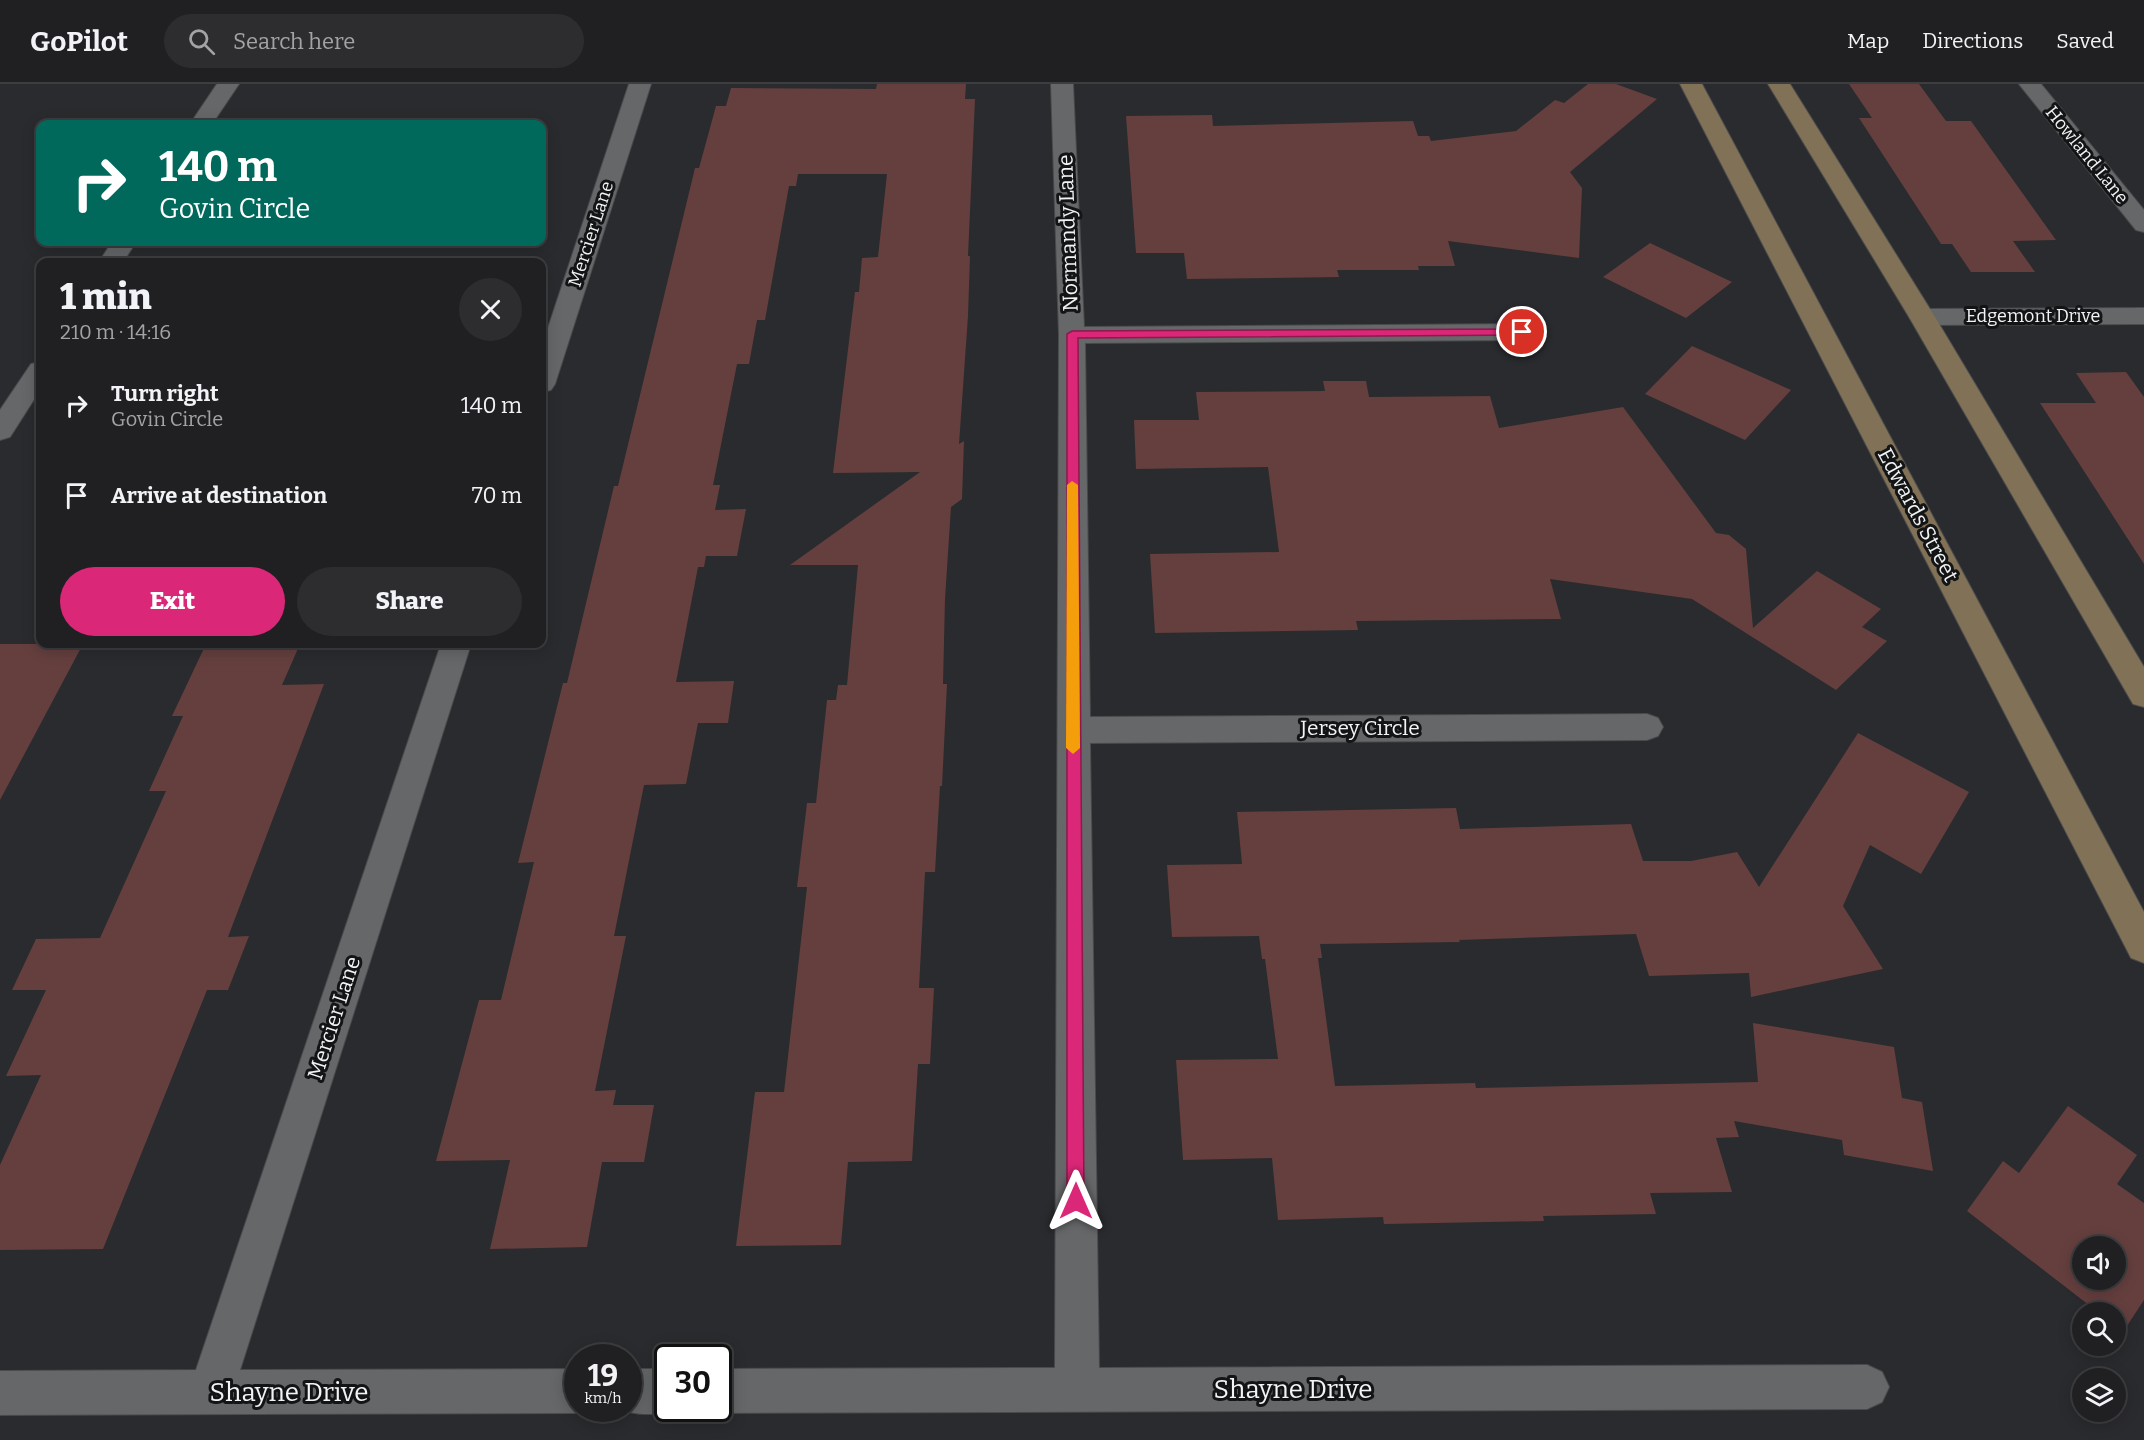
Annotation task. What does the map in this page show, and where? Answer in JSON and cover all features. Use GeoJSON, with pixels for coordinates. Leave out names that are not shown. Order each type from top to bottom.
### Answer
{"type":"FeatureCollection","features":[{"type":"Feature","properties":{"kind":"main road","name":"Edwards Street"},"geometry":{"type":"LineString","coordinates":[[1691,84],[2144,947]]}},
{"type":"Feature","properties":{"kind":"main road"},"geometry":{"type":"LineString","coordinates":[[1779,84],[1922,317],[2144,695]]}},
{"type":"Feature","properties":{"kind":"street"},"geometry":{"type":"LineString","coordinates":[[204,120],[228,84]]}},
{"type":"Feature","properties":{"kind":"street","name":"Mercier Lane"},"geometry":{"type":"LineString","coordinates":[[546,372],[640,84]]}},
{"type":"Feature","properties":{"kind":"street","name":"Normandy Lane"},"geometry":{"type":"LineString","coordinates":[[1062,84],[1072,334],[1077,1389]]}},
{"type":"Feature","properties":{"kind":"street","name":"Howland Lane"},"geometry":{"type":"LineString","coordinates":[[2030,84],[2144,225]]}},
{"type":"Feature","properties":{"kind":"street","name":"Edgemont Drive"},"geometry":{"type":"LineString","coordinates":[[1922,317],[2144,316]]}},
{"type":"Feature","properties":{"kind":"street"},"geometry":{"type":"LineString","coordinates":[[1072,334],[1522,332]]}},
{"type":"Feature","properties":{"kind":"street"},"geometry":{"type":"LineString","coordinates":[[0,431],[36,376]]}},
{"type":"Feature","properties":{"kind":"street","name":"Mercier Lane"},"geometry":{"type":"LineString","coordinates":[[211,1392],[455,648]]}},
{"type":"Feature","properties":{"kind":"street","name":"Jersey Circle"},"geometry":{"type":"LineString","coordinates":[[1073,730],[1647,727]]}},
{"type":"Feature","properties":{"kind":"street","name":"Shayne Drive"},"geometry":{"type":"LineString","coordinates":[[732,1390],[1867,1387]]}},
{"type":"Feature","properties":{"kind":"street","name":"Shayne Drive"},"geometry":{"type":"LineString","coordinates":[[0,1393],[564,1391]]}},
{"type":"Feature","properties":{"kind":"building"},"geometry":{"type":"Polygon","coordinates":[[[877,84],[966,84],[965,99],[975,99],[968,256],[970,256],[968,316],[959,444],[964,441],[962,499],[951,507],[945,599],[943,684],[947,684],[942,786],[940,786],[935,872],[925,872],[919,988],[934,988],[930,1064],[918,1064],[912,1161],[848,1162],[841,1245],[736,1246],[755,1092],[784,1092],[807,887],[797,887],[807,803],[816,803],[827,700],[836,700],[838,685],[847,685],[858,565],[790,565],[920,472],[833,473],[855,292],[859,292],[862,258],[878,257],[887,174],[798,174],[796,186],[789,186],[765,320],[757,320],[749,364],[737,364],[713,485],[720,485],[715,510],[746,509],[737,556],[706,556],[704,567],[698,567],[676,682],[734,681],[728,723],[698,723],[686,784],[644,785],[614,936],[626,936],[595,1091],[616,1090],[613,1105],[654,1105],[644,1162],[602,1162],[587,1247],[490,1249],[510,1160],[436,1161],[479,1000],[501,1000],[534,862],[518,863],[563,683],[567,683],[614,486],[618,486],[695,168],[699,168],[716,106],[726,106],[731,88],[876,89],[877,84]]]}},
{"type":"Feature","properties":{"kind":"building"},"geometry":{"type":"Polygon","coordinates":[[[1588,84],[1616,84],[1657,99],[1570,172],[1582,188],[1579,258],[1448,241],[1455,266],[1418,266],[1419,270],[1337,270],[1339,277],[1187,279],[1184,253],[1136,253],[1126,116],[1212,115],[1213,126],[1413,121],[1418,136],[1429,136],[1431,141],[1516,131],[1555,100],[1564,103],[1588,84]]]}},
{"type":"Feature","properties":{"kind":"building"},"geometry":{"type":"Polygon","coordinates":[[[1849,84],[1919,84],[1946,121],[1971,121],[2056,240],[2013,241],[2035,272],[1971,272],[1952,244],[1941,244],[1859,118],[1872,118],[1849,84]]]}},
{"type":"Feature","properties":{"kind":"building"},"geometry":{"type":"Polygon","coordinates":[[[1650,243],[1732,282],[1686,318],[1603,277],[1650,243]]]}},
{"type":"Feature","properties":{"kind":"building"},"geometry":{"type":"Polygon","coordinates":[[[1692,346],[1791,390],[1745,440],[1645,394],[1692,346]]]}},
{"type":"Feature","properties":{"kind":"building"},"geometry":{"type":"Polygon","coordinates":[[[2126,372],[2144,397],[2144,564],[2040,403],[2096,403],[2076,373],[2126,372]]]}},
{"type":"Feature","properties":{"kind":"building"},"geometry":{"type":"Polygon","coordinates":[[[1323,381],[1366,381],[1369,397],[1490,396],[1499,428],[1623,407],[1716,533],[1729,535],[1746,549],[1753,628],[1817,571],[1881,609],[1862,627],[1887,641],[1836,690],[1692,599],[1550,579],[1561,619],[1356,621],[1358,630],[1155,633],[1150,554],[1279,552],[1268,467],[1136,469],[1134,420],[1199,420],[1196,392],[1325,391],[1323,381]]]}},
{"type":"Feature","properties":{"kind":"building"},"geometry":{"type":"Polygon","coordinates":[[[0,644],[36,644],[36,648],[81,648],[0,800],[0,644]]]}},
{"type":"Feature","properties":{"kind":"building"},"geometry":{"type":"Polygon","coordinates":[[[204,648],[298,648],[282,685],[324,684],[228,937],[249,936],[228,990],[207,990],[103,1249],[0,1250],[0,1165],[41,1075],[6,1076],[46,990],[12,990],[36,939],[100,938],[166,791],[149,791],[183,716],[172,716],[204,648]]]}},
{"type":"Feature","properties":{"kind":"building"},"geometry":{"type":"Polygon","coordinates":[[[1858,733],[1969,792],[1921,874],[1870,845],[1843,906],[1883,969],[1751,997],[1749,973],[1649,976],[1636,934],[1459,940],[1460,942],[1320,944],[1322,958],[1318,958],[1335,1086],[1475,1083],[1476,1088],[1758,1082],[1753,1023],[1894,1047],[1902,1098],[1922,1102],[1933,1171],[1844,1155],[1842,1140],[1734,1121],[1739,1137],[1716,1138],[1732,1192],[1650,1193],[1656,1214],[1543,1216],[1544,1221],[1384,1224],[1383,1217],[1278,1220],[1272,1158],[1183,1160],[1176,1060],[1278,1059],[1265,959],[1262,959],[1259,936],[1172,937],[1167,865],[1242,864],[1237,812],[1456,808],[1460,829],[1631,824],[1643,861],[1691,861],[1737,852],[1759,887],[1858,733]]]}},
{"type":"Feature","properties":{"kind":"building"},"geometry":{"type":"Polygon","coordinates":[[[2068,1106],[2137,1155],[2117,1184],[2144,1203],[2144,1300],[2126,1327],[2126,1302],[2085,1302],[1967,1211],[2003,1161],[2019,1173],[2068,1106]]]}},
{"type":"Feature","properties":{"kind":"slow traffic"},"geometry":{"type":"LineString","coordinates":[[1072,485],[1073,748]]}},
{"type":"Feature","properties":{"kind":"route"},"geometry":{"type":"LineString","coordinates":[[1076,1201],[1072,334],[1522,332]]}}]}
